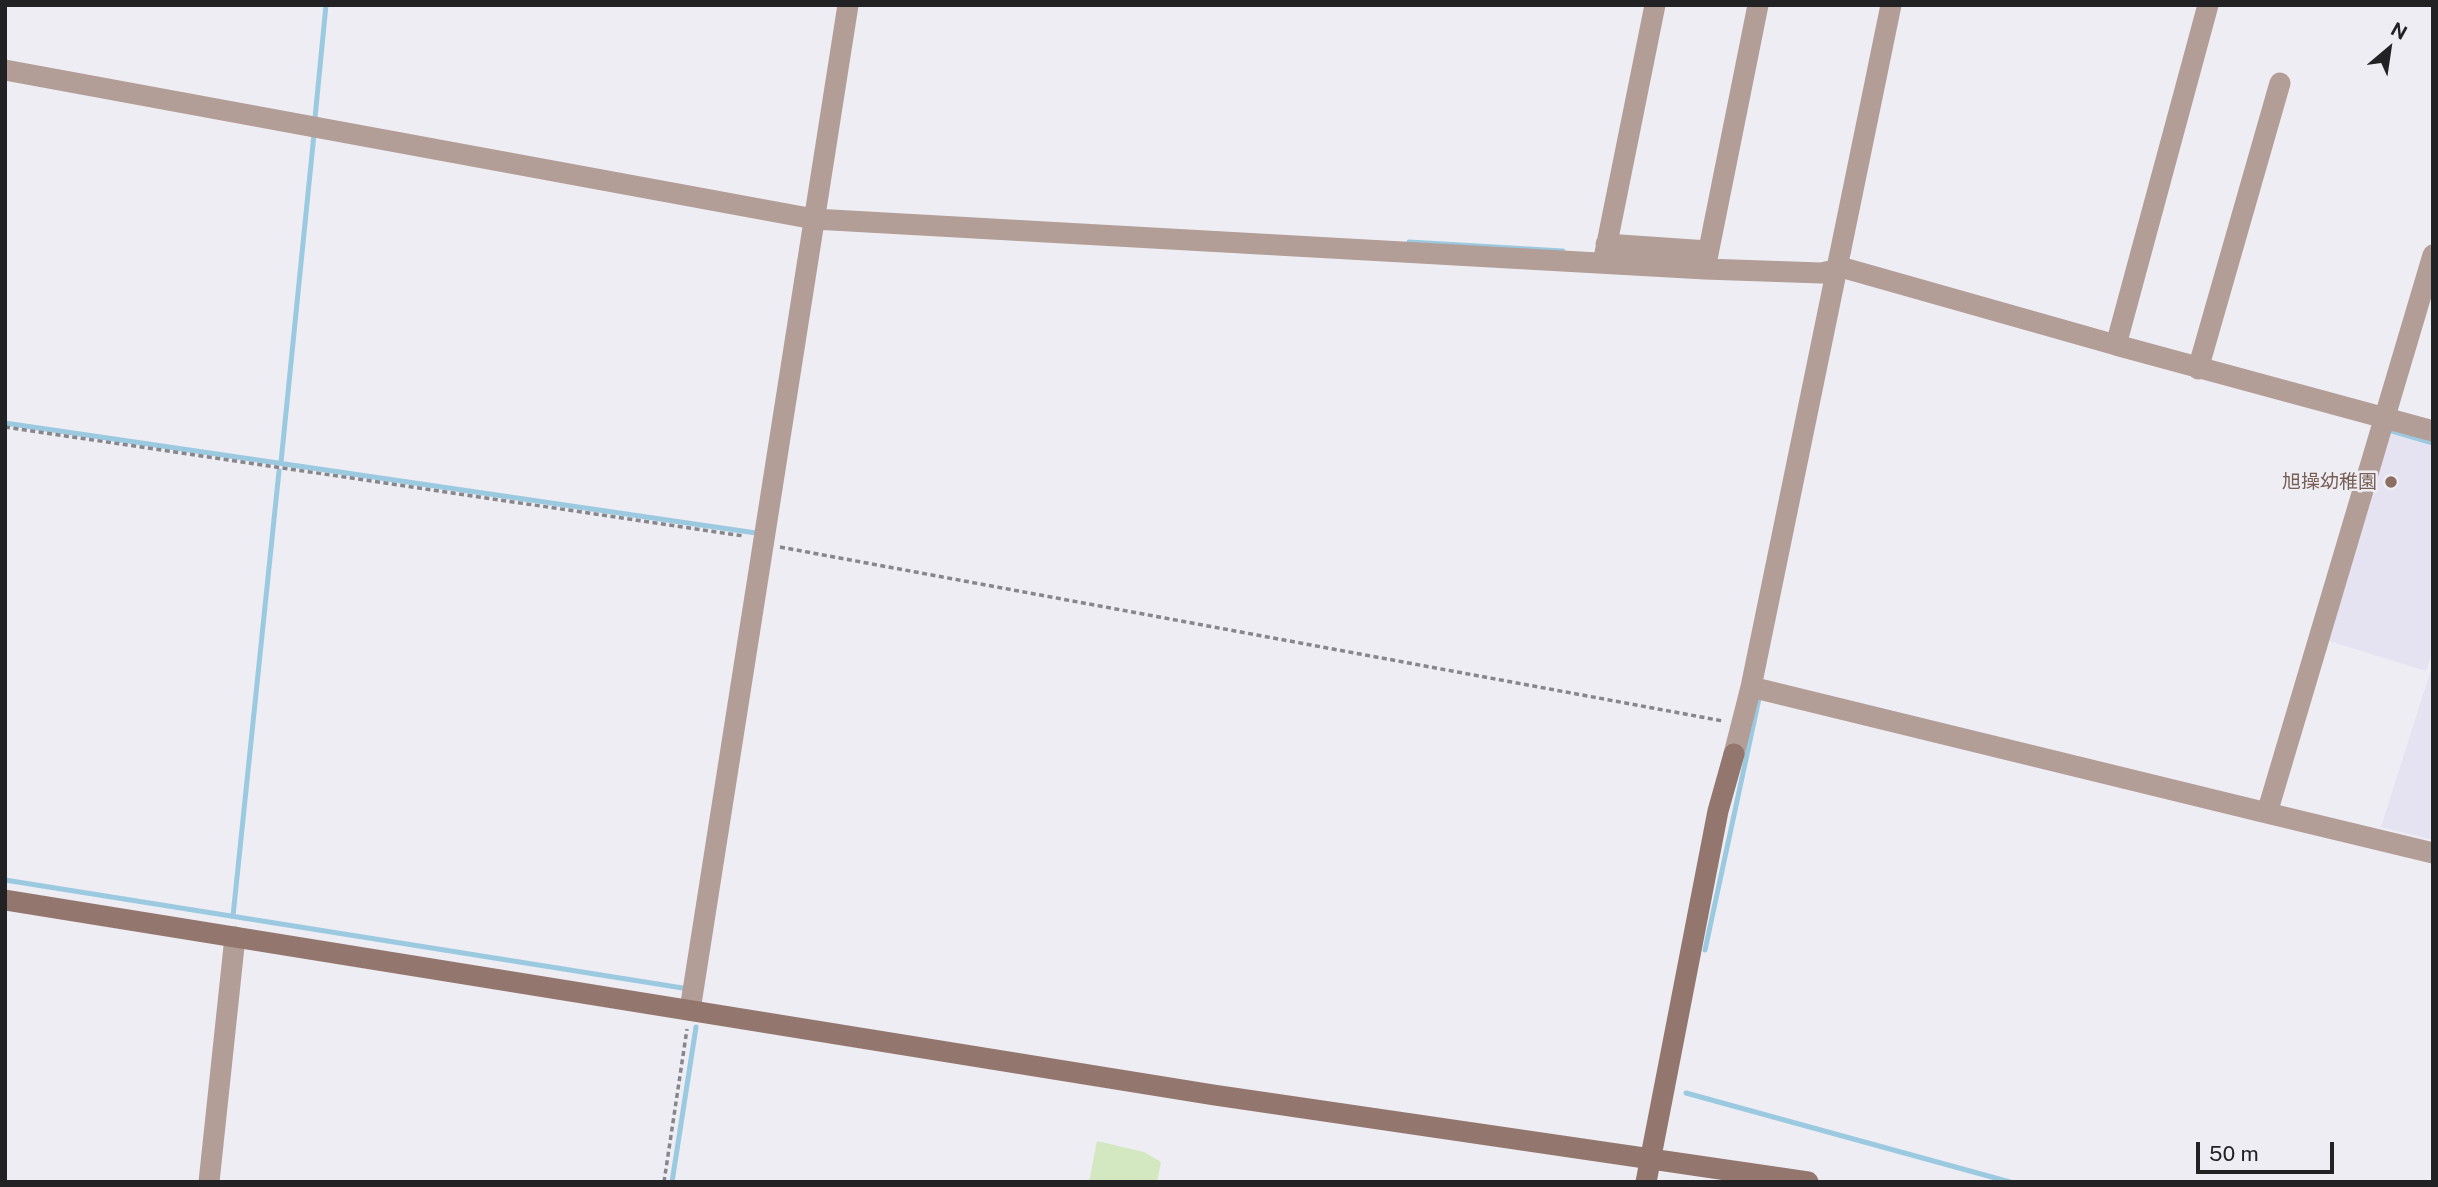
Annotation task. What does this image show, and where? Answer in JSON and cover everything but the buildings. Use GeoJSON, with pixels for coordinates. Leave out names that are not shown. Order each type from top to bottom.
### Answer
{"type":"FeatureCollection","features":[{"type":"Feature","properties":{"kind":"street"},"geometry":{"type":"LineString","coordinates":[[690,1010],[770,543],[814,219],[848,5]]}},
{"type":"Feature","properties":{"kind":"street"},"geometry":{"type":"LineString","coordinates":[[1605,254],[1655,5]]}},
{"type":"Feature","properties":{"kind":"street"},"geometry":{"type":"LineString","coordinates":[[1707,260],[1758,5]]}},
{"type":"Feature","properties":{"kind":"street"},"geometry":{"type":"LineString","coordinates":[[1646,1182],[1718,811],[1742,725],[1758,689],[1844,269],[1891,5]]}},
{"type":"Feature","properties":{"kind":"street"},"geometry":{"type":"LineString","coordinates":[[2116,345],[2208,5]]}},
{"type":"Feature","properties":{"kind":"street"},"geometry":{"type":"LineString","coordinates":[[5,70],[814,219],[1605,254],[1707,260],[1821,273],[1844,269],[2384,424],[2433,431]]}},
{"type":"Feature","properties":{"kind":"street"},"geometry":{"type":"LineString","coordinates":[[2198,369],[2280,83]]}},
{"type":"Feature","properties":{"kind":"street"},"geometry":{"type":"LineString","coordinates":[[2269,807],[2433,256]]}},
{"type":"Feature","properties":{"kind":"street"},"geometry":{"type":"LineString","coordinates":[[1758,689],[2269,807],[2433,853]]}},
{"type":"Feature","properties":{"kind":"street"},"geometry":{"type":"LineString","coordinates":[[5,900],[1200,1093],[1808,1182]]}},
{"type":"Feature","properties":{"kind":"street"},"geometry":{"type":"LineString","coordinates":[[209,1182],[235,937]]}},
{"type":"Feature","properties":{"kind":"path"},"geometry":{"type":"LineString","coordinates":[[5,427],[770,543],[1742,725]]}},
{"type":"Feature","properties":{"kind":"path"},"geometry":{"type":"LineString","coordinates":[[664,1182],[690,1010]]}},
{"type":"Feature","properties":{"kind":"shaded area"},"geometry":{"type":"Polygon","coordinates":[[[2392,434],[2433,445],[2433,650],[2426,671],[2326,640],[2388,436],[2392,434]]]}},
{"type":"Feature","properties":{"kind":"shaded area"},"geometry":{"type":"Polygon","coordinates":[[[2433,663],[2433,840],[2381,827],[2433,663]]]}},
{"type":"Feature","properties":{"kind":"green space"},"geometry":{"type":"Polygon","coordinates":[[[1097,1141],[1144,1152],[1161,1162],[1157,1182],[1089,1182],[1097,1141]]]}},
{"type":"Feature","properties":{"kind":"waterway"},"geometry":{"type":"LineString","coordinates":[[315,118],[326,5]]}},
{"type":"Feature","properties":{"kind":"waterway"},"geometry":{"type":"LineString","coordinates":[[281,462],[314,134]]}},
{"type":"Feature","properties":{"kind":"waterway"},"geometry":{"type":"LineString","coordinates":[[1409,242],[1563,251]]}},
{"type":"Feature","properties":{"kind":"waterway"},"geometry":{"type":"LineString","coordinates":[[5,423],[756,533]]}},
{"type":"Feature","properties":{"kind":"waterway"},"geometry":{"type":"LineString","coordinates":[[2385,429],[2433,443]]}},
{"type":"Feature","properties":{"kind":"waterway"},"geometry":{"type":"LineString","coordinates":[[233,916],[279,471]]}},
{"type":"Feature","properties":{"kind":"waterway"},"geometry":{"type":"LineString","coordinates":[[1705,950],[1760,694]]}},
{"type":"Feature","properties":{"kind":"waterway"},"geometry":{"type":"LineString","coordinates":[[5,880],[689,989]]}},
{"type":"Feature","properties":{"kind":"waterway"},"geometry":{"type":"LineString","coordinates":[[672,1182],[696,1027]]}},
{"type":"Feature","properties":{"kind":"waterway"},"geometry":{"type":"LineString","coordinates":[[1686,1093],[2010,1182]]}},
{"type":"Feature","properties":{"kind":"place","name":"旭操幼稚園"},"geometry":{"type":"Point","coordinates":[2391,482]}}]}
